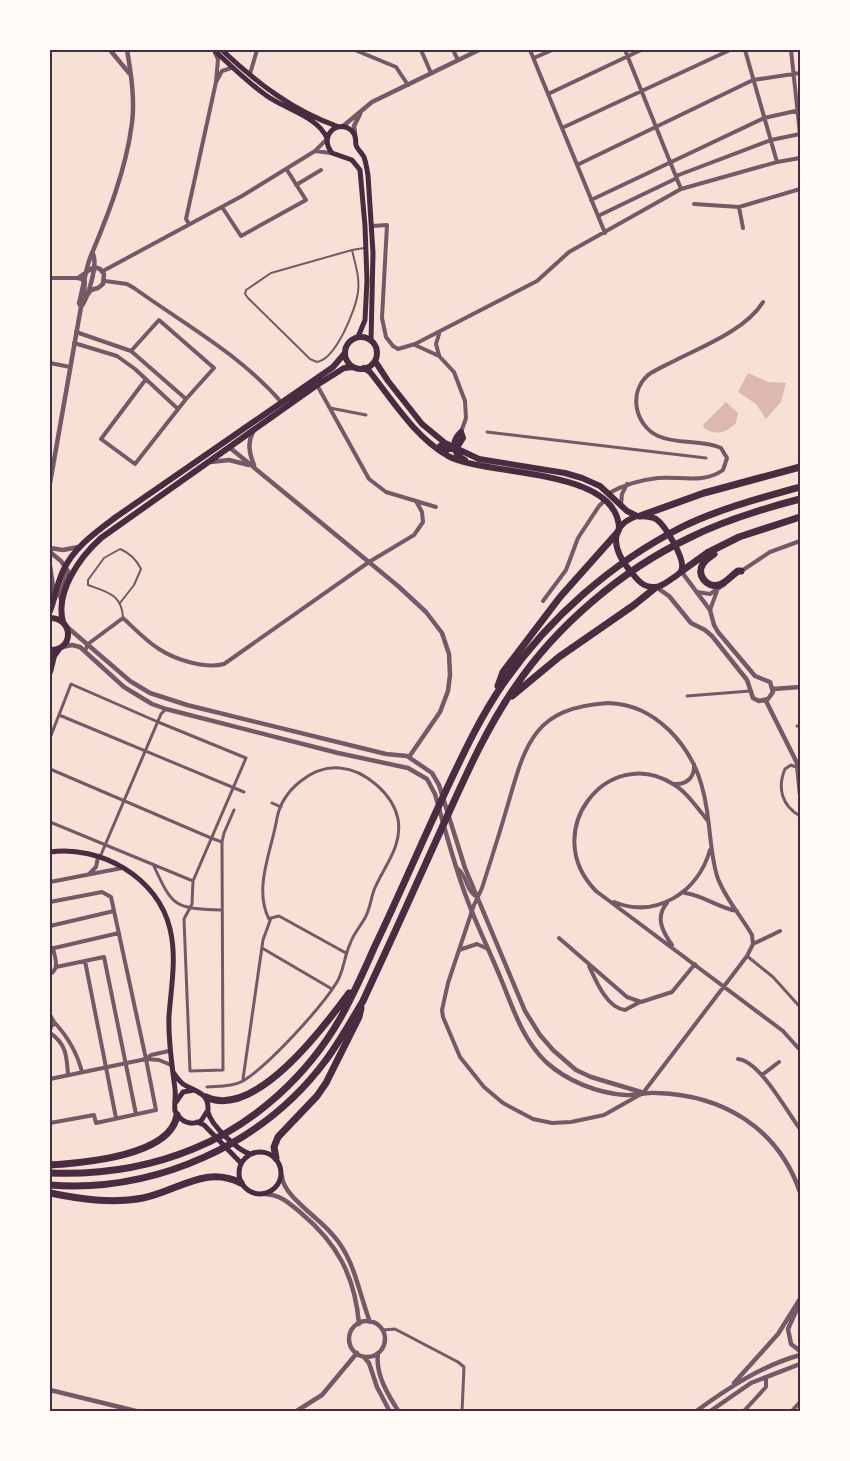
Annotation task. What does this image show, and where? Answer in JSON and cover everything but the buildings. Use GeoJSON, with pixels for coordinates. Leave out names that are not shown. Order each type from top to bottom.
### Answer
{"type":"FeatureCollection","features":[{"type":"Feature","properties":{"kind":"highway"},"geometry":{"type":"LineString","coordinates":[[638,516],[704,492],[801,467]]}},
{"type":"Feature","properties":{"kind":"highway"},"geometry":{"type":"LineString","coordinates":[[50,1173],[104,1173],[171,1158],[204,1145],[239,1126],[288,1085],[330,1033],[361,976],[476,726],[519,662],[586,592],[620,566],[682,527],[746,502],[801,487]]}},
{"type":"Feature","properties":{"kind":"highway"},"geometry":{"type":"LineString","coordinates":[[50,1185],[87,1186],[141,1179],[179,1168],[247,1134],[268,1119],[299,1091],[326,1061],[363,1001],[474,758],[505,703],[552,641],[579,614],[635,569],[689,537],[728,521],[801,499]]}},
{"type":"Feature","properties":{"kind":"highway"},"geometry":{"type":"LineString","coordinates":[[682,571],[707,553],[739,537],[801,516]]}},
{"type":"Feature","properties":{"kind":"highway"},"geometry":{"type":"LineString","coordinates":[[491,702],[504,672],[560,597],[618,531]]}},
{"type":"Feature","properties":{"kind":"highway"},"geometry":{"type":"LineString","coordinates":[[739,537],[706,560],[701,572],[704,581],[713,585],[722,584],[741,571]]}},
{"type":"Feature","properties":{"kind":"highway"},"geometry":{"type":"LineString","coordinates":[[505,703],[559,657],[656,587]]}},
{"type":"Feature","properties":{"kind":"highway"},"geometry":{"type":"LineString","coordinates":[[206,1097],[216,1101],[231,1101],[263,1085],[301,1052],[322,1029],[361,976]]}},
{"type":"Feature","properties":{"kind":"highway"},"geometry":{"type":"LineString","coordinates":[[276,1158],[275,1143],[285,1128],[326,1083],[359,1017],[363,1001]]}},
{"type":"Feature","properties":{"kind":"highway"},"geometry":{"type":"LineString","coordinates":[[50,1165],[111,1157],[154,1143],[171,1131],[177,1115]]}},
{"type":"Feature","properties":{"kind":"highway"},"geometry":{"type":"LineString","coordinates":[[50,1193],[91,1200],[126,1200],[144,1197],[198,1178],[229,1177],[241,1183]]}},
{"type":"Feature","properties":{"kind":"main road"},"geometry":{"type":"LineString","coordinates":[[50,611],[65,566],[81,546],[116,517],[333,368],[345,353],[349,343],[358,338],[363,328],[366,313],[366,247],[360,170],[357,164],[346,156],[336,156],[332,153],[319,126],[268,97],[213,50]]}},
{"type":"Feature","properties":{"kind":"main road"},"geometry":{"type":"LineString","coordinates":[[50,672],[54,656],[68,638],[61,614],[62,602],[71,575],[93,546],[200,466],[344,368],[364,368],[370,372],[416,429],[431,444],[450,457],[469,464],[572,483],[589,489],[605,501],[617,517],[618,531],[615,542],[620,556],[639,581],[646,586],[656,587],[682,571],[680,556],[664,527],[656,520],[627,511],[609,493],[591,481],[574,475],[473,456],[437,438],[422,424],[388,381],[375,360],[376,350],[371,341],[372,226],[366,163],[356,145],[355,135],[350,130],[284,100],[252,78],[222,50]]}},
{"type":"Feature","properties":{"kind":"main road"},"geometry":{"type":"LineString","coordinates":[[327,139],[332,130],[341,127]]}},
{"type":"Feature","properties":{"kind":"main road"},"geometry":{"type":"LineString","coordinates":[[346,156],[354,150],[356,145]]}},
{"type":"Feature","properties":{"kind":"main road"},"geometry":{"type":"LineString","coordinates":[[358,338],[371,341]]}},
{"type":"Feature","properties":{"kind":"main road"},"geometry":{"type":"LineString","coordinates":[[345,353],[353,367]]}},
{"type":"Feature","properties":{"kind":"main road"},"geometry":{"type":"LineString","coordinates":[[364,368],[375,360]]}},
{"type":"Feature","properties":{"kind":"main road"},"geometry":{"type":"LineString","coordinates":[[437,438],[448,439],[460,435]]}},
{"type":"Feature","properties":{"kind":"main road"},"geometry":{"type":"LineString","coordinates":[[431,444],[447,450],[454,448],[458,446],[460,435]]}},
{"type":"Feature","properties":{"kind":"main road"},"geometry":{"type":"LineString","coordinates":[[460,435],[473,456]]}},
{"type":"Feature","properties":{"kind":"main road"},"geometry":{"type":"LineString","coordinates":[[454,448],[460,458],[469,464]]}},
{"type":"Feature","properties":{"kind":"main road"},"geometry":{"type":"LineString","coordinates":[[618,531],[624,523],[638,516]]}},
{"type":"Feature","properties":{"kind":"main road"},"geometry":{"type":"LineString","coordinates":[[50,618],[55,618],[64,624]]}},
{"type":"Feature","properties":{"kind":"main road"},"geometry":{"type":"LineString","coordinates":[[50,650],[60,648]]}},
{"type":"Feature","properties":{"kind":"main road"},"geometry":{"type":"LineString","coordinates":[[50,852],[75,852],[99,857],[123,868],[144,884],[154,896],[168,921],[173,954],[169,1051],[177,1115],[184,1121],[204,1125],[241,1163]]}},
{"type":"Feature","properties":{"kind":"main road"},"geometry":{"type":"LineString","coordinates":[[173,1072],[182,1083],[206,1097],[214,1124],[239,1149],[250,1154],[263,1152],[276,1158],[282,1176],[277,1188],[265,1194],[251,1193],[241,1183],[239,1169],[241,1163],[250,1154]]}},
{"type":"Feature","properties":{"kind":"main road"},"geometry":{"type":"LineString","coordinates":[[175,1103],[183,1092],[195,1090]]}},
{"type":"Feature","properties":{"kind":"main road"},"geometry":{"type":"LineString","coordinates":[[196,1122],[204,1118],[208,1110]]}},
{"type":"Feature","properties":{"kind":"street"},"geometry":{"type":"LineString","coordinates":[[110,50],[130,73]]}},
{"type":"Feature","properties":{"kind":"street"},"geometry":{"type":"LineString","coordinates":[[116,55],[123,56],[127,50]]}},
{"type":"Feature","properties":{"kind":"street"},"geometry":{"type":"LineString","coordinates":[[81,308],[79,303],[87,271],[127,154],[133,93],[127,50]]}},
{"type":"Feature","properties":{"kind":"street"},"geometry":{"type":"LineString","coordinates":[[189,224],[186,219],[216,82],[218,59],[213,50]]}},
{"type":"Feature","properties":{"kind":"street"},"geometry":{"type":"LineString","coordinates":[[252,78],[250,73],[257,50]]}},
{"type":"Feature","properties":{"kind":"street"},"geometry":{"type":"LineString","coordinates":[[355,50],[396,68],[408,85]]}},
{"type":"Feature","properties":{"kind":"street"},"geometry":{"type":"LineString","coordinates":[[420,50],[431,73]]}},
{"type":"Feature","properties":{"kind":"street"},"geometry":{"type":"LineString","coordinates":[[453,50],[458,60]]}},
{"type":"Feature","properties":{"kind":"street"},"geometry":{"type":"LineString","coordinates":[[341,127],[360,114],[372,102],[479,50]]}},
{"type":"Feature","properties":{"kind":"street"},"geometry":{"type":"LineString","coordinates":[[530,50],[605,233]]}},
{"type":"Feature","properties":{"kind":"street"},"geometry":{"type":"LineString","coordinates":[[534,58],[552,50]]}},
{"type":"Feature","properties":{"kind":"street"},"geometry":{"type":"LineString","coordinates":[[625,50],[681,189]]}},
{"type":"Feature","properties":{"kind":"street"},"geometry":{"type":"LineString","coordinates":[[548,94],[641,50]]}},
{"type":"Feature","properties":{"kind":"street"},"geometry":{"type":"LineString","coordinates":[[562,128],[730,50]]}},
{"type":"Feature","properties":{"kind":"street"},"geometry":{"type":"LineString","coordinates":[[745,50],[777,162]]}},
{"type":"Feature","properties":{"kind":"street"},"geometry":{"type":"LineString","coordinates":[[598,216],[676,177],[771,140],[800,134],[791,50]]}},
{"type":"Feature","properties":{"kind":"street"},"geometry":{"type":"LineString","coordinates":[[216,82],[222,71],[227,68],[234,69]]}},
{"type":"Feature","properties":{"kind":"street"},"geometry":{"type":"LineString","coordinates":[[577,165],[753,80],[801,73]]}},
{"type":"Feature","properties":{"kind":"street"},"geometry":{"type":"LineString","coordinates":[[591,200],[764,118],[799,111]]}},
{"type":"Feature","properties":{"kind":"street"},"geometry":{"type":"LineString","coordinates":[[355,135],[354,126],[360,114]]}},
{"type":"Feature","properties":{"kind":"street"},"geometry":{"type":"LineString","coordinates":[[315,152],[327,139]]}},
{"type":"Feature","properties":{"kind":"street"},"geometry":{"type":"LineString","coordinates":[[103,271],[222,207],[315,152],[321,150],[332,153]]}},
{"type":"Feature","properties":{"kind":"street"},"geometry":{"type":"LineString","coordinates":[[372,226],[387,225],[383,330],[388,342],[393,346],[404,348],[440,333],[537,281],[569,252],[681,189],[777,162],[801,158]]}},
{"type":"Feature","properties":{"kind":"street"},"geometry":{"type":"LineString","coordinates":[[222,207],[241,237],[306,200],[287,170]]}},
{"type":"Feature","properties":{"kind":"street"},"geometry":{"type":"LineString","coordinates":[[296,185],[321,170]]}},
{"type":"Feature","properties":{"kind":"street"},"geometry":{"type":"LineString","coordinates":[[694,204],[739,207],[801,189]]}},
{"type":"Feature","properties":{"kind":"street"},"geometry":{"type":"LineString","coordinates":[[739,207],[743,228]]}},
{"type":"Feature","properties":{"kind":"street"},"geometry":{"type":"LineString","coordinates":[[50,483],[81,308],[92,288],[95,258],[93,254]]}},
{"type":"Feature","properties":{"kind":"street"},"geometry":{"type":"LineString","coordinates":[[94,267],[103,271]]}},
{"type":"Feature","properties":{"kind":"street"},"geometry":{"type":"LineString","coordinates":[[78,278],[94,267]]}},
{"type":"Feature","properties":{"kind":"street"},"geometry":{"type":"LineString","coordinates":[[92,288],[101,286],[105,281],[103,271]]}},
{"type":"Feature","properties":{"kind":"street"},"geometry":{"type":"LineString","coordinates":[[50,278],[78,278],[92,288]]}},
{"type":"Feature","properties":{"kind":"street"},"geometry":{"type":"LineString","coordinates":[[85,281],[85,299]]}},
{"type":"Feature","properties":{"kind":"street"},"geometry":{"type":"LineString","coordinates":[[105,281],[127,284],[134,288],[228,353],[282,402]]}},
{"type":"Feature","properties":{"kind":"street"},"geometry":{"type":"LineString","coordinates":[[609,493],[628,483],[660,478],[702,478],[723,470],[727,458],[722,448],[665,438],[650,431],[639,417],[636,397],[639,386],[650,374],[724,336],[750,317],[763,302]]}},
{"type":"Feature","properties":{"kind":"street"},"geometry":{"type":"LineString","coordinates":[[131,351],[159,320],[214,368],[186,399],[135,464],[101,440],[146,379]]}},
{"type":"Feature","properties":{"kind":"street"},"geometry":{"type":"LineString","coordinates":[[76,332],[131,351],[186,399]]}},
{"type":"Feature","properties":{"kind":"street"},"geometry":{"type":"LineString","coordinates":[[439,356],[436,344],[440,333]]}},
{"type":"Feature","properties":{"kind":"street"},"geometry":{"type":"LineString","coordinates":[[74,343],[117,356],[178,409]]}},
{"type":"Feature","properties":{"kind":"street"},"geometry":{"type":"LineString","coordinates":[[415,344],[439,356],[454,372],[460,384],[465,401],[466,418],[460,435]]}},
{"type":"Feature","properties":{"kind":"street"},"geometry":{"type":"LineString","coordinates":[[50,363],[70,367]]}},
{"type":"Feature","properties":{"kind":"street"},"geometry":{"type":"LineString","coordinates":[[317,385],[369,479],[386,492],[436,507]]}},
{"type":"Feature","properties":{"kind":"street"},"geometry":{"type":"LineString","coordinates":[[330,408],[366,415]]}},
{"type":"Feature","properties":{"kind":"street"},"geometry":{"type":"LineString","coordinates":[[255,467],[249,444],[256,427]]}},
{"type":"Feature","properties":{"kind":"street"},"geometry":{"type":"LineString","coordinates":[[487,432],[706,458]]}},
{"type":"Feature","properties":{"kind":"street"},"geometry":{"type":"LineString","coordinates":[[233,436],[229,446],[369,562],[430,616],[442,633],[449,654],[450,679],[446,700],[410,758],[411,763],[408,768]]}},
{"type":"Feature","properties":{"kind":"street"},"geometry":{"type":"LineString","coordinates":[[200,466],[209,462],[229,460],[255,467]]}},
{"type":"Feature","properties":{"kind":"street"},"geometry":{"type":"LineString","coordinates":[[621,505],[622,494],[628,483]]}},
{"type":"Feature","properties":{"kind":"street"},"geometry":{"type":"LineString","coordinates":[[543,601],[566,570],[579,538],[605,501]]}},
{"type":"Feature","properties":{"kind":"street"},"geometry":{"type":"LineString","coordinates":[[85,651],[88,644],[123,618],[160,650],[186,660],[224,664],[369,562],[418,531],[423,520],[417,503]]}},
{"type":"Feature","properties":{"kind":"street"},"geometry":{"type":"LineString","coordinates":[[710,610],[718,591],[741,571],[770,552],[801,541]]}},
{"type":"Feature","properties":{"kind":"street"},"geometry":{"type":"LineString","coordinates":[[50,550],[81,546]]}},
{"type":"Feature","properties":{"kind":"street"},"geometry":{"type":"LineString","coordinates":[[50,550],[65,566],[68,574],[60,596],[62,602]]}},
{"type":"Feature","properties":{"kind":"street"},"geometry":{"type":"LineString","coordinates":[[50,566],[54,600]]}},
{"type":"Feature","properties":{"kind":"street"},"geometry":{"type":"LineString","coordinates":[[656,587],[669,596],[691,623],[712,636],[745,676],[755,700],[766,700],[771,696],[773,689],[770,682],[751,672],[718,632],[710,610],[682,571]]}},
{"type":"Feature","properties":{"kind":"street"},"geometry":{"type":"LineString","coordinates":[[694,590],[705,594],[718,591]]}},
{"type":"Feature","properties":{"kind":"street"},"geometry":{"type":"LineString","coordinates":[[698,627],[705,626],[711,617]]}},
{"type":"Feature","properties":{"kind":"street"},"geometry":{"type":"LineString","coordinates":[[64,624],[130,681],[150,693],[255,722],[410,758],[432,773],[439,785],[457,846],[477,897],[525,1011],[540,1035],[576,1070],[643,1093]]}},
{"type":"Feature","properties":{"kind":"street"},"geometry":{"type":"LineString","coordinates":[[60,648],[72,645],[85,651],[131,693],[166,709],[408,768],[427,779],[435,794],[467,900],[515,1017],[528,1040],[546,1062],[570,1079],[587,1086],[626,1095],[643,1093],[697,1097],[726,1107],[764,1134],[781,1154],[801,1192]]}},
{"type":"Feature","properties":{"kind":"street"},"geometry":{"type":"LineString","coordinates":[[750,689],[753,681],[760,678]]}},
{"type":"Feature","properties":{"kind":"street"},"geometry":{"type":"LineString","coordinates":[[50,738],[71,684],[246,758],[193,880],[192,904],[184,919],[190,1071],[223,1070],[222,842],[234,810]]}},
{"type":"Feature","properties":{"kind":"street"},"geometry":{"type":"LineString","coordinates":[[773,689],[801,687]]}},
{"type":"Feature","properties":{"kind":"street"},"geometry":{"type":"LineString","coordinates":[[687,696],[750,689]]}},
{"type":"Feature","properties":{"kind":"street"},"geometry":{"type":"LineString","coordinates":[[89,874],[96,867],[158,722],[171,700]]}},
{"type":"Feature","properties":{"kind":"street"},"geometry":{"type":"LineString","coordinates":[[766,700],[799,764],[801,794]]}},
{"type":"Feature","properties":{"kind":"street"},"geometry":{"type":"LineString","coordinates":[[594,704],[625,704],[638,708],[664,725],[693,760],[709,822],[712,859],[718,878],[752,935],[753,944],[747,956],[643,1093],[604,1115],[572,1122],[552,1123],[533,1119],[484,1087],[460,1057],[442,1010],[448,982],[472,910],[482,888],[524,753],[536,733],[557,715],[594,704]]}},
{"type":"Feature","properties":{"kind":"street"},"geometry":{"type":"LineString","coordinates":[[59,715],[244,792]]}},
{"type":"Feature","properties":{"kind":"street"},"geometry":{"type":"LineString","coordinates":[[254,730],[255,722]]}},
{"type":"Feature","properties":{"kind":"street"},"geometry":{"type":"LineString","coordinates":[[400,767],[398,761],[402,756]]}},
{"type":"Feature","properties":{"kind":"street"},"geometry":{"type":"LineString","coordinates":[[693,760],[694,771],[685,783],[674,784],[653,776],[627,776],[603,786],[585,804],[575,828],[575,854],[585,878],[603,896],[724,985],[783,1031],[801,1050]]}},
{"type":"Feature","properties":{"kind":"street"},"geometry":{"type":"LineString","coordinates":[[799,764],[785,769],[781,791],[788,806],[801,816]]}},
{"type":"Feature","properties":{"kind":"street"},"geometry":{"type":"LineString","coordinates":[[207,1087],[243,1081],[269,1059],[332,989],[342,972],[352,939],[367,915],[375,890],[397,845],[399,832],[393,804],[372,782],[341,767],[323,769],[308,776],[293,788],[281,807],[264,878],[264,909],[269,919],[262,948],[243,1081]]}},
{"type":"Feature","properties":{"kind":"street"},"geometry":{"type":"LineString","coordinates":[[50,769],[222,842]]}},
{"type":"Feature","properties":{"kind":"street"},"geometry":{"type":"LineString","coordinates":[[674,784],[709,822]]}},
{"type":"Feature","properties":{"kind":"street"},"geometry":{"type":"LineString","coordinates":[[272,803],[281,807]]}},
{"type":"Feature","properties":{"kind":"street"},"geometry":{"type":"LineString","coordinates":[[50,822],[193,880]]}},
{"type":"Feature","properties":{"kind":"street"},"geometry":{"type":"LineString","coordinates":[[603,896],[618,904],[635,907],[653,906],[669,901],[685,892],[702,872],[711,845]]}},
{"type":"Feature","properties":{"kind":"street"},"geometry":{"type":"LineString","coordinates":[[153,864],[171,900],[189,909],[222,910]]}},
{"type":"Feature","properties":{"kind":"street"},"geometry":{"type":"LineString","coordinates":[[50,882],[123,868]]}},
{"type":"Feature","properties":{"kind":"street"},"geometry":{"type":"LineString","coordinates":[[458,868],[462,871],[468,890],[477,897]]}},
{"type":"Feature","properties":{"kind":"street"},"geometry":{"type":"LineString","coordinates":[[50,902],[102,892],[111,897],[156,1110],[96,1122],[94,1115],[50,1123]]}},
{"type":"Feature","properties":{"kind":"street"},"geometry":{"type":"LineString","coordinates":[[685,892],[737,911]]}},
{"type":"Feature","properties":{"kind":"street"},"geometry":{"type":"LineString","coordinates":[[467,900],[477,897]]}},
{"type":"Feature","properties":{"kind":"street"},"geometry":{"type":"LineString","coordinates":[[669,901],[664,906],[660,921],[662,929],[674,948]]}},
{"type":"Feature","properties":{"kind":"street"},"geometry":{"type":"LineString","coordinates":[[50,926],[114,911]]}},
{"type":"Feature","properties":{"kind":"street"},"geometry":{"type":"LineString","coordinates":[[269,919],[279,916],[346,953]]}},
{"type":"Feature","properties":{"kind":"street"},"geometry":{"type":"LineString","coordinates":[[753,944],[780,931]]}},
{"type":"Feature","properties":{"kind":"street"},"geometry":{"type":"LineString","coordinates":[[56,967],[51,948],[119,933]]}},
{"type":"Feature","properties":{"kind":"street"},"geometry":{"type":"LineString","coordinates":[[559,938],[627,997],[641,1002]]}},
{"type":"Feature","properties":{"kind":"street"},"geometry":{"type":"LineString","coordinates":[[459,950],[477,944],[488,950]]}},
{"type":"Feature","properties":{"kind":"street"},"geometry":{"type":"LineString","coordinates":[[262,948],[332,989]]}},
{"type":"Feature","properties":{"kind":"street"},"geometry":{"type":"LineString","coordinates":[[747,956],[773,977],[801,1007]]}},
{"type":"Feature","properties":{"kind":"street"},"geometry":{"type":"LineString","coordinates":[[50,974],[56,967],[104,957],[136,1114]]}},
{"type":"Feature","properties":{"kind":"street"},"geometry":{"type":"LineString","coordinates":[[85,961],[116,1118]]}},
{"type":"Feature","properties":{"kind":"street"},"geometry":{"type":"LineString","coordinates":[[587,963],[596,981],[617,1008],[625,1010],[676,989],[695,964]]}},
{"type":"Feature","properties":{"kind":"street"},"geometry":{"type":"LineString","coordinates":[[50,1015],[67,1036],[82,1072]]}},
{"type":"Feature","properties":{"kind":"street"},"geometry":{"type":"LineString","coordinates":[[54,1022],[50,1031],[63,1045],[68,1075]]}},
{"type":"Feature","properties":{"kind":"street"},"geometry":{"type":"LineString","coordinates":[[146,1059],[151,1055],[169,1051]]}},
{"type":"Feature","properties":{"kind":"street"},"geometry":{"type":"LineString","coordinates":[[50,1079],[146,1059],[159,1060],[171,1065]]}},
{"type":"Feature","properties":{"kind":"street"},"geometry":{"type":"LineString","coordinates":[[738,1059],[746,1061],[762,1076],[801,1129]]}},
{"type":"Feature","properties":{"kind":"street"},"geometry":{"type":"LineString","coordinates":[[762,1076],[779,1062]]}},
{"type":"Feature","properties":{"kind":"street"},"geometry":{"type":"LineString","coordinates":[[282,1176],[289,1195],[318,1218],[341,1244],[357,1278],[370,1322]]}},
{"type":"Feature","properties":{"kind":"street"},"geometry":{"type":"LineString","coordinates":[[265,1194],[285,1199],[313,1223],[334,1247],[349,1276],[358,1309],[359,1324]]}},
{"type":"Feature","properties":{"kind":"street"},"geometry":{"type":"LineString","coordinates":[[695,1412],[733,1385],[801,1353],[791,1344],[788,1329],[801,1300]]}},
{"type":"Feature","properties":{"kind":"street"},"geometry":{"type":"LineString","coordinates":[[733,1385],[778,1334],[796,1302],[801,1300]]}},
{"type":"Feature","properties":{"kind":"street"},"geometry":{"type":"LineString","coordinates":[[364,1357],[374,1356],[385,1342],[383,1330],[375,1323],[359,1324],[352,1330],[350,1338],[352,1348],[369,1363],[377,1387],[390,1412]]}},
{"type":"Feature","properties":{"kind":"street"},"geometry":{"type":"LineString","coordinates":[[383,1330],[395,1329],[464,1367],[462,1412]]}},
{"type":"Feature","properties":{"kind":"street"},"geometry":{"type":"LineString","coordinates":[[296,1412],[322,1395],[357,1353]]}},
{"type":"Feature","properties":{"kind":"street"},"geometry":{"type":"LineString","coordinates":[[378,1353],[380,1375],[399,1412]]}},
{"type":"Feature","properties":{"kind":"street"},"geometry":{"type":"LineString","coordinates":[[709,1412],[751,1383],[801,1364]]}},
{"type":"Feature","properties":{"kind":"street"},"geometry":{"type":"LineString","coordinates":[[743,1412],[766,1387],[766,1377]]}},
{"type":"Feature","properties":{"kind":"street"},"geometry":{"type":"LineString","coordinates":[[50,1390],[140,1412]]}},
{"type":"Feature","properties":{"kind":"street"},"geometry":{"type":"LineString","coordinates":[[791,1412],[801,1401]]}},
{"type":"Feature","properties":{"kind":"lane"},"geometry":{"type":"LineString","coordinates":[[352,250],[358,273],[355,305],[338,342],[325,359],[317,362],[310,359],[248,298],[245,294],[246,290],[271,273],[352,250],[366,247]]}},
{"type":"Feature","properties":{"kind":"lane"},"geometry":{"type":"LineString","coordinates":[[120,603],[138,578],[141,569],[136,560],[120,549],[104,558],[88,580],[88,585],[103,589],[114,597],[120,603],[123,606],[123,618]]}},
{"type":"Feature","properties":{"kind":"shaded area"},"geometry":{"type":"Polygon","coordinates":[[[748,373],[768,382],[786,383],[781,402],[766,419],[756,404],[738,392],[748,373]]]}},
{"type":"Feature","properties":{"kind":"shaded area"},"geometry":{"type":"Polygon","coordinates":[[[726,402],[738,413],[736,423],[722,432],[705,429],[703,425],[726,402]]]}}]}
